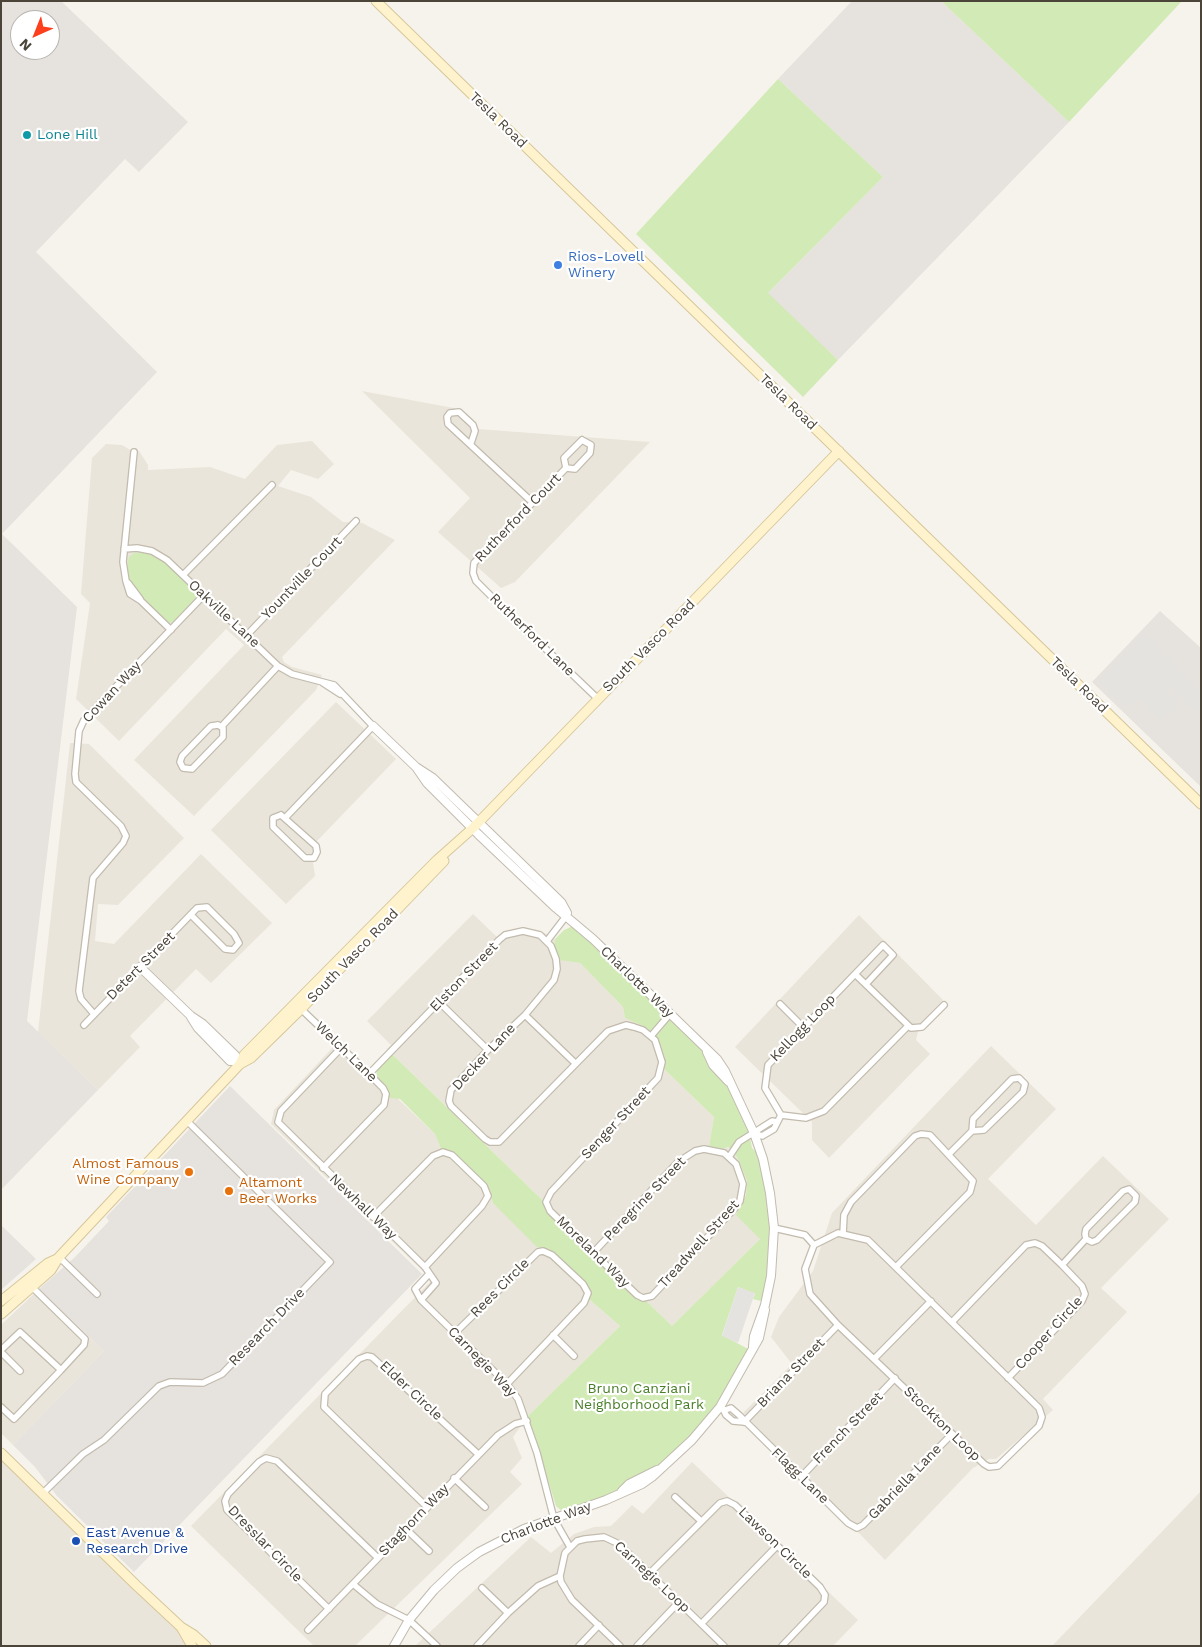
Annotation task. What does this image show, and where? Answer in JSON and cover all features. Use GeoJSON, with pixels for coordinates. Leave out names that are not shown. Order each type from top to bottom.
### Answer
{"type":"FeatureCollection","features":[{"type":"Feature","properties":{"kind":"main road","name":"Tesla Road"},"geometry":{"type":"LineString","coordinates":[[376,1],[1201,804]]}},
{"type":"Feature","properties":{"kind":"main road","name":"South Vasco Road"},"geometry":{"type":"LineString","coordinates":[[1,1314],[51,1270],[59,1257],[187,1121],[244,1055],[299,1007],[437,860],[460,841],[838,451]]}},
{"type":"Feature","properties":{"kind":"main road","name":"South Vasco Road"},"geometry":{"type":"LineString","coordinates":[[1,1301],[48,1262],[59,1257]]}},
{"type":"Feature","properties":{"kind":"main road"},"geometry":{"type":"LineString","coordinates":[[2,1455],[181,1627],[206,1646]]}},
{"type":"Feature","properties":{"kind":"main road"},"geometry":{"type":"LineString","coordinates":[[181,1627],[192,1646]]}},
{"type":"Feature","properties":{"kind":"street"},"geometry":{"type":"LineString","coordinates":[[471,443],[475,431],[473,426],[459,412],[450,413],[447,418],[448,424],[471,443],[532,502]]}},
{"type":"Feature","properties":{"kind":"street","name":"Rutherford Court"},"geometry":{"type":"LineString","coordinates":[[582,440],[589,443],[592,450],[590,453],[575,469],[566,468],[564,458],[582,440]]}},
{"type":"Feature","properties":{"kind":"street"},"geometry":{"type":"LineString","coordinates":[[134,452],[124,549],[126,581],[130,594],[141,601],[171,630]]}},
{"type":"Feature","properties":{"kind":"street","name":"Rutherford Court"},"geometry":{"type":"LineString","coordinates":[[472,569],[474,562],[566,468]]}},
{"type":"Feature","properties":{"kind":"street"},"geometry":{"type":"LineString","coordinates":[[184,575],[272,484]]}},
{"type":"Feature","properties":{"kind":"street","name":"Yountville Court"},"geometry":{"type":"LineString","coordinates":[[247,635],[356,521]]}},
{"type":"Feature","properties":{"kind":"street","name":"Oakville Lane"},"geometry":{"type":"LineString","coordinates":[[124,549],[137,548],[152,551],[167,560],[278,666],[292,674],[334,685],[342,696],[416,767],[427,783],[475,825]]}},
{"type":"Feature","properties":{"kind":"street","name":"Rutherford Lane"},"geometry":{"type":"LineString","coordinates":[[472,569],[474,577],[483,588],[597,698]]}},
{"type":"Feature","properties":{"kind":"street","name":"Cowan Way"},"geometry":{"type":"LineString","coordinates":[[94,1014],[81,999],[79,991],[93,878],[123,843],[126,836],[121,826],[76,782],[79,731],[84,720],[204,595]]}},
{"type":"Feature","properties":{"kind":"street"},"geometry":{"type":"LineString","coordinates":[[222,726],[278,666]]}},
{"type":"Feature","properties":{"kind":"street"},"geometry":{"type":"LineString","coordinates":[[218,724],[222,726],[224,731],[223,737],[194,768],[189,770],[183,768],[181,758],[188,750],[211,726],[218,724]]}},
{"type":"Feature","properties":{"kind":"street"},"geometry":{"type":"LineString","coordinates":[[286,817],[373,726]]}},
{"type":"Feature","properties":{"kind":"street"},"geometry":{"type":"LineString","coordinates":[[281,815],[286,817],[316,846],[317,852],[314,858],[304,858],[273,827],[271,822],[274,816],[281,815]]}},
{"type":"Feature","properties":{"kind":"street","name":"Charlotte Way"},"geometry":{"type":"LineString","coordinates":[[394,1646],[409,1620],[434,1590],[465,1562],[504,1538],[589,1508],[642,1484],[692,1440],[722,1408],[753,1346],[757,1324],[765,1304],[771,1276],[774,1228],[770,1193],[763,1159],[754,1133],[717,1059],[567,915],[556,908],[475,825]]}},
{"type":"Feature","properties":{"kind":"street","name":"Detert Street"},"geometry":{"type":"LineString","coordinates":[[84,1025],[197,908],[207,907],[234,934],[239,943],[233,950],[225,949],[191,915]]}},
{"type":"Feature","properties":{"kind":"street"},"geometry":{"type":"LineString","coordinates":[[546,940],[567,915]]}},
{"type":"Feature","properties":{"kind":"street","name":"Elston Street"},"geometry":{"type":"LineString","coordinates":[[369,1074],[505,935],[522,931],[540,935],[546,940]]}},
{"type":"Feature","properties":{"kind":"street","name":"Decker Lane"},"geometry":{"type":"LineString","coordinates":[[546,940],[556,959],[557,969],[554,980],[525,1015],[488,1050],[451,1090],[449,1101],[451,1106],[490,1142],[499,1142],[600,1037],[616,1028],[634,1027],[651,1036]]}},
{"type":"Feature","properties":{"kind":"street","name":"Kellogg Loop"},"geometry":{"type":"LineString","coordinates":[[781,1114],[766,1088],[768,1065],[883,946],[892,955],[866,984]]}},
{"type":"Feature","properties":{"kind":"street"},"geometry":{"type":"LineString","coordinates":[[140,967],[191,1016],[210,1030],[235,1055],[239,1063]]}},
{"type":"Feature","properties":{"kind":"street"},"geometry":{"type":"LineString","coordinates":[[855,974],[908,1026],[916,1029],[922,1027],[944,1005]]}},
{"type":"Feature","properties":{"kind":"street"},"geometry":{"type":"LineString","coordinates":[[440,1003],[488,1050]]}},
{"type":"Feature","properties":{"kind":"street"},"geometry":{"type":"LineString","coordinates":[[780,1004],[803,1027]]}},
{"type":"Feature","properties":{"kind":"street","name":"Welch Lane"},"geometry":{"type":"LineString","coordinates":[[299,1007],[383,1088],[386,1100],[384,1105],[323,1168]]}},
{"type":"Feature","properties":{"kind":"street"},"geometry":{"type":"LineString","coordinates":[[651,1036],[670,1014]]}},
{"type":"Feature","properties":{"kind":"street"},"geometry":{"type":"LineString","coordinates":[[525,1015],[575,1063]]}},
{"type":"Feature","properties":{"kind":"street"},"geometry":{"type":"LineString","coordinates":[[754,1133],[762,1136],[777,1127],[781,1114],[806,1118],[824,1111],[908,1026]]}},
{"type":"Feature","properties":{"kind":"street","name":"Senger Street"},"geometry":{"type":"LineString","coordinates":[[546,1202],[551,1192],[658,1078],[662,1062],[661,1054],[651,1036]]}},
{"type":"Feature","properties":{"kind":"street","name":"Newhall Way"},"geometry":{"type":"LineString","coordinates":[[342,1048],[281,1111],[278,1119],[280,1126],[425,1267],[429,1274]]}},
{"type":"Feature","properties":{"kind":"street"},"geometry":{"type":"LineString","coordinates":[[949,1154],[972,1131],[973,1119],[1012,1079],[1019,1078],[1025,1084],[1023,1092],[984,1130],[972,1131]]}},
{"type":"Feature","properties":{"kind":"street","name":"Research Drive"},"geometry":{"type":"LineString","coordinates":[[42,1494],[83,1454],[104,1440],[159,1386],[170,1382],[203,1383],[222,1374],[330,1262],[187,1121]]}},
{"type":"Feature","properties":{"kind":"street"},"geometry":{"type":"LineString","coordinates":[[729,1157],[739,1142],[772,1121],[777,1122]]}},
{"type":"Feature","properties":{"kind":"street"},"geometry":{"type":"LineString","coordinates":[[774,1228],[805,1235],[814,1244],[838,1233],[843,1234],[844,1215],[851,1202],[915,1136],[921,1134],[930,1136],[973,1181],[970,1192],[896,1267]]}},
{"type":"Feature","properties":{"kind":"street","name":"Peregrine Street"},"geometry":{"type":"LineString","coordinates":[[593,1253],[687,1155],[704,1149],[724,1153],[729,1157]]}},
{"type":"Feature","properties":{"kind":"street"},"geometry":{"type":"LineString","coordinates":[[373,1217],[434,1156],[443,1152],[452,1155],[484,1186],[488,1196],[482,1206],[425,1267]]}},
{"type":"Feature","properties":{"kind":"street","name":"Treadwell Street"},"geometry":{"type":"LineString","coordinates":[[643,1298],[652,1296],[740,1201],[743,1184],[742,1177],[736,1164],[729,1157]]}},
{"type":"Feature","properties":{"kind":"street"},"geometry":{"type":"LineString","coordinates":[[1129,1190],[1136,1196],[1135,1202],[1097,1240],[1092,1242],[1086,1239],[1084,1234],[1086,1229],[1123,1191],[1129,1190]]}},
{"type":"Feature","properties":{"kind":"street","name":"Moreland Way"},"geometry":{"type":"LineString","coordinates":[[546,1202],[550,1211],[637,1295],[643,1298]]}},
{"type":"Feature","properties":{"kind":"street","name":"Stockton Loop"},"geometry":{"type":"LineString","coordinates":[[814,1244],[805,1269],[810,1294],[838,1325],[984,1464],[994,1467],[1002,1463],[1039,1426],[1042,1417],[1039,1408],[868,1240],[843,1234]]}},
{"type":"Feature","properties":{"kind":"street"},"geometry":{"type":"LineString","coordinates":[[1062,1265],[1086,1239]]}},
{"type":"Feature","properties":{"kind":"street","name":"Cooper Circle"},"geometry":{"type":"LineString","coordinates":[[952,1322],[1026,1245],[1035,1243],[1042,1246],[1062,1265],[1082,1286],[1085,1294],[1082,1301],[1008,1378]]}},
{"type":"Feature","properties":{"kind":"street","name":"Rees Circle"},"geometry":{"type":"LineString","coordinates":[[455,1333],[533,1255],[543,1251],[552,1254],[583,1284],[588,1293],[584,1303],[507,1384]]}},
{"type":"Feature","properties":{"kind":"street"},"geometry":{"type":"LineString","coordinates":[[59,1257],[97,1294]]}},
{"type":"Feature","properties":{"kind":"street"},"geometry":{"type":"LineString","coordinates":[[429,1274],[436,1283],[421,1300],[415,1289],[429,1274]]}},
{"type":"Feature","properties":{"kind":"street"},"geometry":{"type":"LineString","coordinates":[[1,1407],[14,1419],[84,1345],[85,1338],[32,1287]]}},
{"type":"Feature","properties":{"kind":"street","name":"Carnegie Way"},"geometry":{"type":"LineString","coordinates":[[421,1300],[507,1384],[518,1399],[527,1421],[554,1519]]}},
{"type":"Feature","properties":{"kind":"street"},"geometry":{"type":"LineString","coordinates":[[874,1359],[931,1301]]}},
{"type":"Feature","properties":{"kind":"street","name":"Briana Street"},"geometry":{"type":"LineString","coordinates":[[744,1422],[838,1325]]}},
{"type":"Feature","properties":{"kind":"street"},"geometry":{"type":"LineString","coordinates":[[20,1371],[1,1351],[20,1332],[61,1370]]}},
{"type":"Feature","properties":{"kind":"street"},"geometry":{"type":"LineString","coordinates":[[553,1335],[574,1356]]}},
{"type":"Feature","properties":{"kind":"street","name":"Elder Circle"},"geometry":{"type":"LineString","coordinates":[[427,1507],[324,1407],[325,1394],[359,1358],[372,1356],[478,1454]]}},
{"type":"Feature","properties":{"kind":"street","name":"French Street"},"geometry":{"type":"LineString","coordinates":[[801,1477],[895,1378]]}},
{"type":"Feature","properties":{"kind":"street","name":"Flagg Lane"},"geometry":{"type":"LineString","coordinates":[[722,1408],[731,1408],[848,1523],[857,1528]]}},
{"type":"Feature","properties":{"kind":"street","name":"Staghorn Way"},"geometry":{"type":"LineString","coordinates":[[308,1630],[478,1454],[504,1430],[527,1421]]}},
{"type":"Feature","properties":{"kind":"street","name":"Gabriella Lane"},"geometry":{"type":"LineString","coordinates":[[857,1528],[863,1525],[952,1434]]}},
{"type":"Feature","properties":{"kind":"street","name":"Dresslar Circle"},"geometry":{"type":"LineString","coordinates":[[329,1609],[227,1510],[225,1501],[228,1494],[263,1459],[277,1461],[378,1558]]}},
{"type":"Feature","properties":{"kind":"street"},"geometry":{"type":"LineString","coordinates":[[454,1478],[485,1507]]}},
{"type":"Feature","properties":{"kind":"street"},"geometry":{"type":"LineString","coordinates":[[675,1497],[701,1522]]}},
{"type":"Feature","properties":{"kind":"street","name":"Lawson Circle"},"geometry":{"type":"LineString","coordinates":[[650,1573],[720,1503],[727,1501],[735,1504],[820,1587],[825,1596],[824,1602],[782,1646]]}},
{"type":"Feature","properties":{"kind":"street"},"geometry":{"type":"LineString","coordinates":[[554,1519],[570,1547],[562,1561],[560,1576],[565,1591],[620,1646]]}},
{"type":"Feature","properties":{"kind":"street"},"geometry":{"type":"LineString","coordinates":[[406,1529],[429,1551]]}},
{"type":"Feature","properties":{"kind":"street","name":"Carnegie Loop"},"geometry":{"type":"LineString","coordinates":[[570,1547],[577,1541],[590,1537],[613,1540],[650,1573],[724,1646]]}},
{"type":"Feature","properties":{"kind":"street"},"geometry":{"type":"LineString","coordinates":[[702,1623],[777,1546]]}},
{"type":"Feature","properties":{"kind":"street"},"geometry":{"type":"LineString","coordinates":[[477,1646],[508,1613],[538,1586],[560,1576]]}},
{"type":"Feature","properties":{"kind":"street"},"geometry":{"type":"LineString","coordinates":[[353,1584],[377,1604],[409,1620],[437,1646]]}},
{"type":"Feature","properties":{"kind":"street"},"geometry":{"type":"LineString","coordinates":[[482,1588],[508,1613]]}},
{"type":"Feature","properties":{"kind":"street"},"geometry":{"type":"LineString","coordinates":[[637,1646],[679,1602]]}},
{"type":"Feature","properties":{"kind":"street"},"geometry":{"type":"LineString","coordinates":[[579,1646],[599,1625]]}},
{"type":"Feature","properties":{"kind":"shaded area"},"geometry":{"type":"Polygon","coordinates":[[[1,1],[61,1],[188,122],[139,172],[125,159],[36,252],[157,372],[2,534],[77,607],[27,1021],[98,1090],[1,1190],[1,1]]]}},
{"type":"Feature","properties":{"kind":"shaded area"},"geometry":{"type":"Polygon","coordinates":[[[852,1],[941,1],[1069,122],[838,360],[767,294],[883,177],[778,79],[852,1]]]}},
{"type":"Feature","properties":{"kind":"shaded area"},"geometry":{"type":"Polygon","coordinates":[[[362,391],[459,409],[478,429],[650,442],[515,582],[501,588],[438,532],[470,498],[362,391]]]}},
{"type":"Feature","properties":{"kind":"shaded area"},"geometry":{"type":"Polygon","coordinates":[[[312,441],[334,464],[318,479],[291,470],[278,486],[311,497],[343,522],[362,523],[395,540],[282,657],[284,662],[292,667],[322,675],[316,690],[194,816],[134,760],[244,645],[226,629],[119,741],[76,699],[90,603],[81,594],[92,458],[106,444],[122,445],[132,451],[139,451],[148,465],[148,470],[210,467],[245,479],[277,445],[312,441]]]}},
{"type":"Feature","properties":{"kind":"shaded area"},"geometry":{"type":"Polygon","coordinates":[[[1160,611],[1201,648],[1201,787],[1092,682],[1160,611]]]}},
{"type":"Feature","properties":{"kind":"shaded area"},"geometry":{"type":"Polygon","coordinates":[[[1145,633],[1201,691],[1201,709],[1196,713],[1166,684],[1165,686],[1178,701],[1176,706],[1162,721],[1141,700],[1132,701],[1125,709],[1098,682],[1145,633]]]}},
{"type":"Feature","properties":{"kind":"shaded area"},"geometry":{"type":"Polygon","coordinates":[[[336,702],[396,759],[317,841],[321,852],[313,863],[315,876],[286,904],[211,830],[336,702]]]}},
{"type":"Feature","properties":{"kind":"shaded area"},"geometry":{"type":"Polygon","coordinates":[[[70,743],[89,744],[184,838],[118,905],[98,904],[95,941],[114,944],[201,854],[272,923],[211,983],[196,969],[130,1036],[140,1047],[98,1090],[38,1032],[70,743]]]}},
{"type":"Feature","properties":{"kind":"shaded area"},"geometry":{"type":"Polygon","coordinates":[[[473,914],[497,937],[514,929],[526,928],[545,933],[555,939],[554,946],[562,960],[580,963],[623,1007],[625,1018],[643,1026],[659,1041],[665,1058],[664,1069],[714,1117],[709,1146],[727,1147],[737,1157],[747,1182],[741,1206],[760,1239],[672,1326],[387,1049],[391,1045],[367,1021],[473,914]]]}},
{"type":"Feature","properties":{"kind":"shaded area"},"geometry":{"type":"Polygon","coordinates":[[[859,915],[943,1000],[920,1024],[916,1040],[930,1054],[829,1158],[812,1140],[812,1122],[735,1047],[859,915]]]}},
{"type":"Feature","properties":{"kind":"shaded area"},"geometry":{"type":"Polygon","coordinates":[[[338,1042],[435,1134],[441,1149],[452,1151],[488,1188],[493,1203],[549,1249],[584,1282],[590,1292],[590,1300],[620,1326],[528,1416],[513,1437],[522,1458],[510,1472],[522,1484],[355,1646],[314,1646],[191,1526],[432,1280],[271,1124],[274,1110],[338,1042]]]}},
{"type":"Feature","properties":{"kind":"shaded area"},"geometry":{"type":"Polygon","coordinates":[[[991,1046],[1056,1109],[988,1179],[1036,1225],[1103,1156],[1169,1219],[1101,1288],[1127,1312],[1043,1399],[1053,1410],[996,1459],[989,1459],[973,1468],[885,1560],[743,1413],[792,1364],[771,1337],[779,1317],[813,1271],[832,1213],[991,1046]]]}},
{"type":"Feature","properties":{"kind":"shaded area"},"geometry":{"type":"Polygon","coordinates":[[[230,1086],[422,1274],[134,1572],[57,1496],[35,1467],[13,1445],[104,1351],[39,1289],[75,1257],[109,1221],[106,1217],[230,1086]]]}},
{"type":"Feature","properties":{"kind":"shaded area"},"geometry":{"type":"Polygon","coordinates":[[[1,1225],[36,1259],[1,1290],[1,1225]]]}},
{"type":"Feature","properties":{"kind":"shaded area"},"geometry":{"type":"Polygon","coordinates":[[[738,1287],[755,1293],[738,1343],[722,1336],[738,1287]]]}},
{"type":"Feature","properties":{"kind":"shaded area"},"geometry":{"type":"Polygon","coordinates":[[[39,1289],[104,1351],[13,1445],[1,1433],[1,1325],[39,1289]]]}},
{"type":"Feature","properties":{"kind":"shaded area"},"geometry":{"type":"Polygon","coordinates":[[[1,1456],[181,1627],[192,1646],[1,1646],[1,1456]]]}},
{"type":"Feature","properties":{"kind":"shaded area"},"geometry":{"type":"Polygon","coordinates":[[[692,1462],[858,1620],[833,1646],[415,1646],[531,1537],[551,1553],[574,1534],[594,1527],[611,1526],[632,1505],[643,1514],[692,1462]]]}},
{"type":"Feature","properties":{"kind":"shaded area"},"geometry":{"type":"Polygon","coordinates":[[[1201,1491],[1201,1646],[1052,1646],[1201,1491]]]}},
{"type":"Feature","properties":{"kind":"green space"},"geometry":{"type":"Polygon","coordinates":[[[941,1],[1182,1],[1069,122],[941,1]]]}},
{"type":"Feature","properties":{"kind":"green space"},"geometry":{"type":"Polygon","coordinates":[[[778,79],[883,177],[768,293],[838,360],[803,397],[636,234],[778,79]]]}},
{"type":"Feature","properties":{"kind":"green space"},"geometry":{"type":"Polygon","coordinates":[[[145,552],[168,564],[197,594],[197,600],[177,622],[167,623],[143,599],[129,581],[127,567],[129,557],[134,553],[145,552]]]}},
{"type":"Feature","properties":{"kind":"green space","name":"Bruno Canziani Neighborhood Park"},"geometry":{"type":"Polygon","coordinates":[[[573,926],[580,930],[680,1027],[704,1053],[728,1086],[747,1121],[752,1148],[759,1155],[768,1199],[771,1233],[768,1277],[763,1299],[761,1301],[753,1299],[755,1294],[738,1287],[722,1335],[748,1349],[726,1391],[705,1420],[656,1467],[596,1502],[563,1512],[556,1506],[528,1416],[620,1326],[590,1300],[590,1292],[584,1282],[549,1249],[537,1247],[493,1203],[488,1188],[452,1151],[441,1149],[435,1134],[400,1099],[390,1098],[376,1077],[377,1070],[391,1053],[672,1326],[760,1239],[736,1215],[746,1195],[747,1181],[737,1157],[728,1147],[721,1149],[709,1146],[714,1117],[664,1069],[665,1058],[659,1041],[643,1026],[625,1018],[623,1007],[580,963],[559,960],[554,946],[555,939],[564,930],[573,926]]]}},
{"type":"Feature","properties":{"kind":"place","name":"Lone Hill"},"geometry":{"type":"Point","coordinates":[27,135]}},
{"type":"Feature","properties":{"kind":"place","name":"Rios-Lovell Winery"},"geometry":{"type":"Point","coordinates":[558,265]}},
{"type":"Feature","properties":{"kind":"place","name":"Almost Famous Wine Company"},"geometry":{"type":"Point","coordinates":[189,1172]}},
{"type":"Feature","properties":{"kind":"place","name":"Altamont Beer Works"},"geometry":{"type":"Point","coordinates":[229,1191]}},
{"type":"Feature","properties":{"kind":"place","name":"East Avenue & Research Drive"},"geometry":{"type":"Point","coordinates":[76,1541]}}]}
